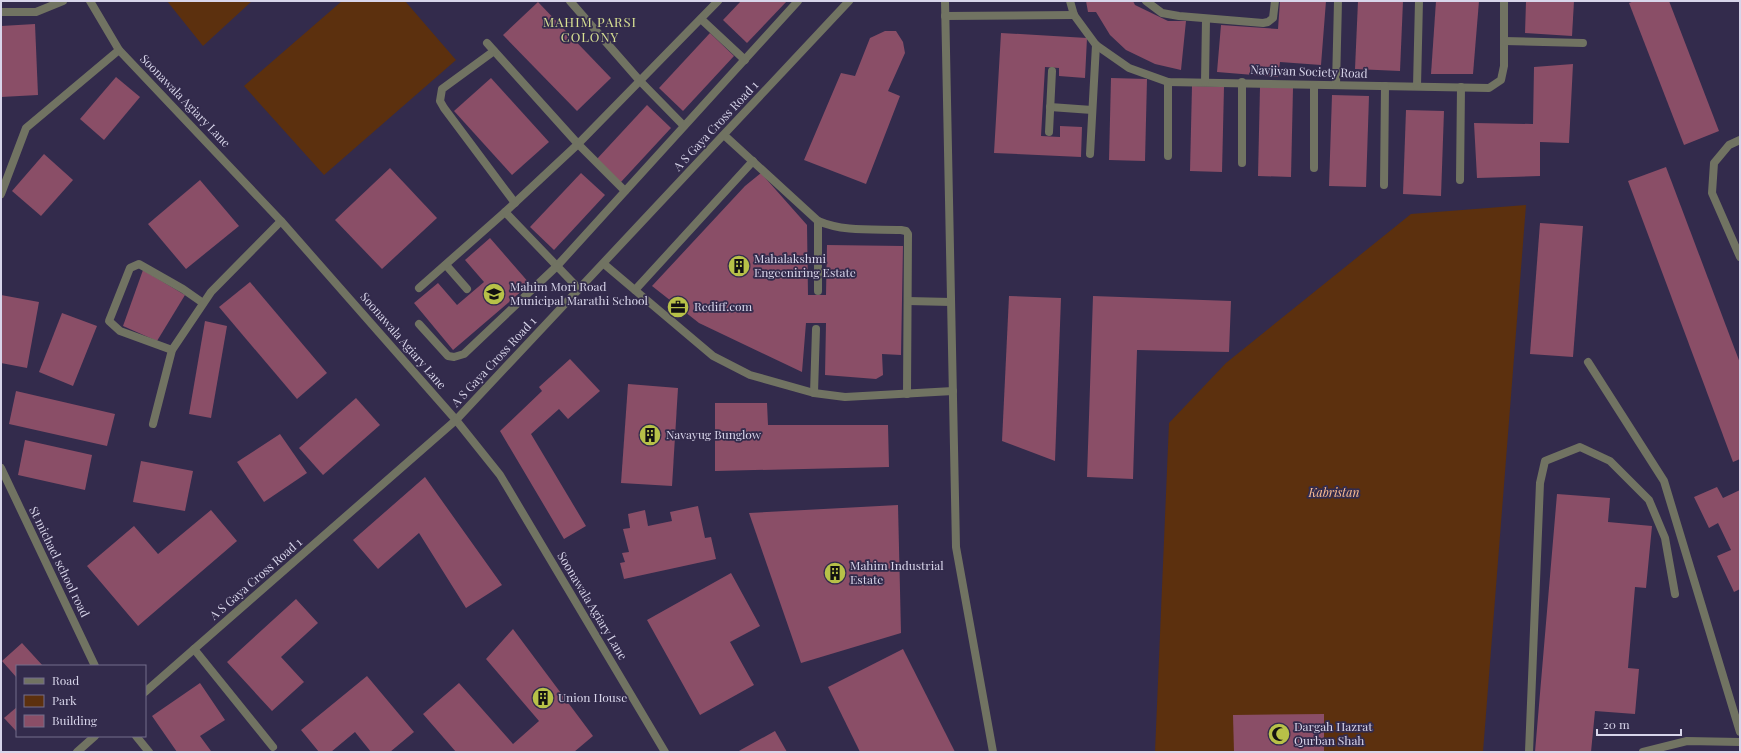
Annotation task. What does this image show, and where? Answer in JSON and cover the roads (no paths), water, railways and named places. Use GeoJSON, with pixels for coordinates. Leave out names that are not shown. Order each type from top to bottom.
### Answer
{"type":"FeatureCollection","features":[{"type":"Feature","properties":{"kind":"street"},"geometry":{"type":"LineString","coordinates":[[1,12],[36,12],[63,1]]}},
{"type":"Feature","properties":{"kind":"street","name":"Soonawala Agiary Lane"},"geometry":{"type":"LineString","coordinates":[[90,1],[119,50],[281,221],[456,420],[500,475],[665,752]]}},
{"type":"Feature","properties":{"kind":"street"},"geometry":{"type":"LineString","coordinates":[[570,1],[640,81],[684,126]]}},
{"type":"Feature","properties":{"kind":"street"},"geometry":{"type":"LineString","coordinates":[[419,288],[515,203],[578,144],[718,1]]}},
{"type":"Feature","properties":{"kind":"street"},"geometry":{"type":"LineString","coordinates":[[419,324],[448,356],[459,356],[464,354],[556,266],[798,1]]}},
{"type":"Feature","properties":{"kind":"street","name":"A S Gaya Cross Road 1"},"geometry":{"type":"LineString","coordinates":[[146,691],[456,420],[604,264],[849,1]]}},
{"type":"Feature","properties":{"kind":"street"},"geometry":{"type":"LineString","coordinates":[[945,1],[956,547],[993,752]]}},
{"type":"Feature","properties":{"kind":"street","name":"Navjivan Society Road"},"geometry":{"type":"LineString","coordinates":[[1070,1],[1074,15],[1096,45],[1128,68],[1168,82],[1242,82],[1314,85],[1489,88],[1501,80],[1504,66],[1504,1]]}},
{"type":"Feature","properties":{"kind":"street"},"geometry":{"type":"LineString","coordinates":[[1146,1],[1162,12],[1179,16],[1263,23],[1268,22],[1273,18],[1275,1]]}},
{"type":"Feature","properties":{"kind":"street"},"geometry":{"type":"LineString","coordinates":[[1336,85],[1338,1]]}},
{"type":"Feature","properties":{"kind":"street"},"geometry":{"type":"LineString","coordinates":[[1417,86],[1419,1]]}},
{"type":"Feature","properties":{"kind":"street"},"geometry":{"type":"LineString","coordinates":[[945,16],[1074,15]]}},
{"type":"Feature","properties":{"kind":"street"},"geometry":{"type":"LineString","coordinates":[[1205,82],[1206,18]]}},
{"type":"Feature","properties":{"kind":"street"},"geometry":{"type":"LineString","coordinates":[[701,20],[745,60]]}},
{"type":"Feature","properties":{"kind":"street"},"geometry":{"type":"LineString","coordinates":[[1504,41],[1583,43]]}},
{"type":"Feature","properties":{"kind":"street"},"geometry":{"type":"LineString","coordinates":[[487,43],[578,144],[625,191]]}},
{"type":"Feature","properties":{"kind":"street"},"geometry":{"type":"LineString","coordinates":[[1090,154],[1096,45]]}},
{"type":"Feature","properties":{"kind":"street"},"geometry":{"type":"LineString","coordinates":[[1,194],[26,128],[119,50]]}},
{"type":"Feature","properties":{"kind":"street"},"geometry":{"type":"LineString","coordinates":[[494,51],[442,89],[440,101],[515,203]]}},
{"type":"Feature","properties":{"kind":"street"},"geometry":{"type":"LineString","coordinates":[[1049,132],[1052,71]]}},
{"type":"Feature","properties":{"kind":"street"},"geometry":{"type":"LineString","coordinates":[[1168,82],[1168,156]]}},
{"type":"Feature","properties":{"kind":"street"},"geometry":{"type":"LineString","coordinates":[[1242,82],[1242,163]]}},
{"type":"Feature","properties":{"kind":"street"},"geometry":{"type":"LineString","coordinates":[[1314,85],[1314,168]]}},
{"type":"Feature","properties":{"kind":"street"},"geometry":{"type":"LineString","coordinates":[[1384,185],[1385,86]]}},
{"type":"Feature","properties":{"kind":"street"},"geometry":{"type":"LineString","coordinates":[[1460,180],[1461,87]]}},
{"type":"Feature","properties":{"kind":"street"},"geometry":{"type":"LineString","coordinates":[[1050,107],[1092,110]]}},
{"type":"Feature","properties":{"kind":"street"},"geometry":{"type":"LineString","coordinates":[[724,135],[818,221],[831,227],[906,231],[909,239],[907,394]]}},
{"type":"Feature","properties":{"kind":"street"},"geometry":{"type":"LineString","coordinates":[[1740,140],[1729,145],[1714,163],[1712,193],[1740,257]]}},
{"type":"Feature","properties":{"kind":"street"},"geometry":{"type":"LineString","coordinates":[[635,290],[753,161]]}},
{"type":"Feature","properties":{"kind":"street"},"geometry":{"type":"LineString","coordinates":[[505,212],[578,290]]}},
{"type":"Feature","properties":{"kind":"street"},"geometry":{"type":"LineString","coordinates":[[153,424],[172,350],[210,292],[281,221]]}},
{"type":"Feature","properties":{"kind":"street"},"geometry":{"type":"LineString","coordinates":[[818,221],[818,291]]}},
{"type":"Feature","properties":{"kind":"street"},"geometry":{"type":"LineString","coordinates":[[172,350],[120,331],[109,321],[130,268],[139,264],[203,303]]}},
{"type":"Feature","properties":{"kind":"street"},"geometry":{"type":"LineString","coordinates":[[604,264],[713,356],[750,374],[814,393],[845,397],[953,391]]}},
{"type":"Feature","properties":{"kind":"street"},"geometry":{"type":"LineString","coordinates":[[446,265],[467,289]]}},
{"type":"Feature","properties":{"kind":"street"},"geometry":{"type":"LineString","coordinates":[[908,301],[951,302]]}},
{"type":"Feature","properties":{"kind":"street"},"geometry":{"type":"LineString","coordinates":[[814,393],[816,329]]}},
{"type":"Feature","properties":{"kind":"street"},"geometry":{"type":"LineString","coordinates":[[1588,362],[1664,481],[1740,732]]}},
{"type":"Feature","properties":{"kind":"street"},"geometry":{"type":"LineString","coordinates":[[1529,752],[1540,483],[1545,460],[1580,447],[1610,461],[1649,500],[1665,538],[1675,594]]}},
{"type":"Feature","properties":{"kind":"street","name":"St michael school road"},"geometry":{"type":"LineString","coordinates":[[1,468],[95,665]]}},
{"type":"Feature","properties":{"kind":"street"},"geometry":{"type":"LineString","coordinates":[[194,649],[272,747]]}},
{"type":"Feature","properties":{"kind":"street"},"geometry":{"type":"LineString","coordinates":[[76,752],[94,737]]}},
{"type":"Feature","properties":{"kind":"street"},"geometry":{"type":"LineString","coordinates":[[137,737],[149,752]]}},
{"type":"Feature","properties":{"kind":"street"},"geometry":{"type":"LineString","coordinates":[[1643,752],[1687,741],[1740,742]]}},
{"type":"Feature","properties":{"kind":"place","name":"Mahalakshmi Engeeniring Estate"},"geometry":{"type":"Point","coordinates":[739,266]}},
{"type":"Feature","properties":{"kind":"place","name":"Mahim Mori Road Municipal Marathi School"},"geometry":{"type":"Point","coordinates":[494,294]}},
{"type":"Feature","properties":{"kind":"place","name":"Rediff.com"},"geometry":{"type":"Point","coordinates":[678,307]}},
{"type":"Feature","properties":{"kind":"place","name":"Navayug Bunglow"},"geometry":{"type":"Point","coordinates":[650,435]}},
{"type":"Feature","properties":{"kind":"place","name":"Mahim Industrial Estate"},"geometry":{"type":"Point","coordinates":[835,573]}},
{"type":"Feature","properties":{"kind":"place","name":"Union House"},"geometry":{"type":"Point","coordinates":[543,698]}},
{"type":"Feature","properties":{"kind":"place","name":"Dargah Hazrat Qurban Shah"},"geometry":{"type":"Point","coordinates":[1279,734]}},
{"type":"Feature","properties":{"kind":"district","name":"MAHIM PARSI COLONY"},"geometry":{"type":"Point","coordinates":[590,30]}},
{"type":"Feature","properties":{"kind":"park label","name":"Kabristan"},"geometry":{"type":"Point","coordinates":[1334,493]}}]}
